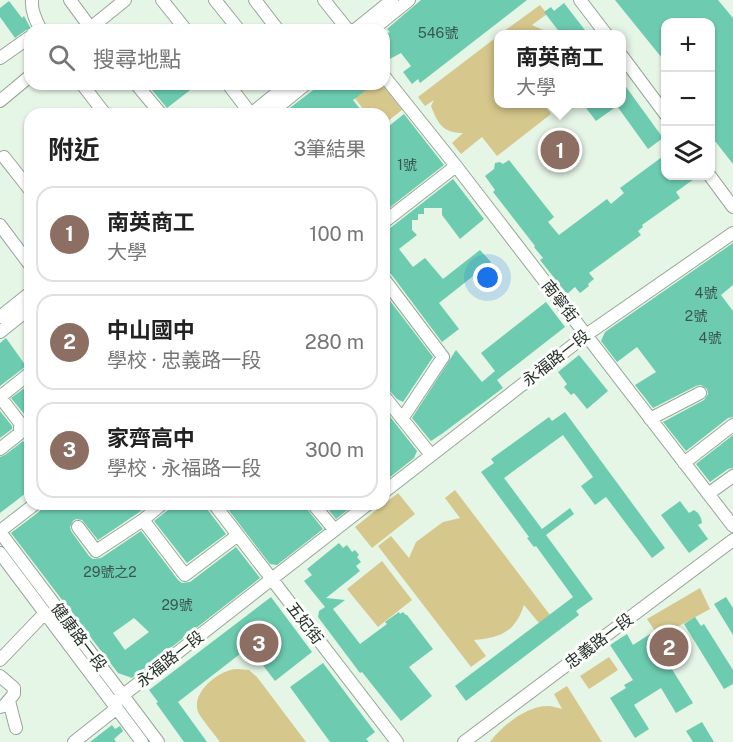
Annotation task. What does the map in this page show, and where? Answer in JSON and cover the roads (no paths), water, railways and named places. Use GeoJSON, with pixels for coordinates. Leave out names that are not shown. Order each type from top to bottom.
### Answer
{"type":"FeatureCollection","features":[{"type":"Feature","properties":{"kind":"street"},"geometry":{"type":"LineString","coordinates":[[32,0],[38,24]]}},
{"type":"Feature","properties":{"kind":"street"},"geometry":{"type":"LineString","coordinates":[[70,0],[86,24]]}},
{"type":"Feature","properties":{"kind":"street"},"geometry":{"type":"LineString","coordinates":[[97,24],[125,0]]}},
{"type":"Feature","properties":{"kind":"street"},"geometry":{"type":"LineString","coordinates":[[162,0],[181,24]]}},
{"type":"Feature","properties":{"kind":"street"},"geometry":{"type":"LineString","coordinates":[[215,0],[234,24]]}},
{"type":"Feature","properties":{"kind":"street"},"geometry":{"type":"LineString","coordinates":[[255,0],[273,24]]}},
{"type":"Feature","properties":{"kind":"street"},"geometry":{"type":"LineString","coordinates":[[324,0],[343,24]]}},
{"type":"Feature","properties":{"kind":"street"},"geometry":{"type":"LineString","coordinates":[[362,24],[392,0]]}},
{"type":"Feature","properties":{"kind":"street"},"geometry":{"type":"LineString","coordinates":[[379,24],[409,0]]}},
{"type":"Feature","properties":{"kind":"street"},"geometry":{"type":"LineString","coordinates":[[580,0],[603,30]]}},
{"type":"Feature","properties":{"kind":"street"},"geometry":{"type":"LineString","coordinates":[[0,58],[24,41]]}},
{"type":"Feature","properties":{"kind":"street"},"geometry":{"type":"LineString","coordinates":[[626,63],[661,108]]}},
{"type":"Feature","properties":{"kind":"street"},"geometry":{"type":"LineString","coordinates":[[0,101],[24,81]]}},
{"type":"Feature","properties":{"kind":"street","name":"南寧街"},"geometry":{"type":"LineString","coordinates":[[390,84],[733,526]]}},
{"type":"Feature","properties":{"kind":"street"},"geometry":{"type":"LineString","coordinates":[[87,90],[100,108]]}},
{"type":"Feature","properties":{"kind":"street"},"geometry":{"type":"LineString","coordinates":[[141,90],[156,108]]}},
{"type":"Feature","properties":{"kind":"street"},"geometry":{"type":"LineString","coordinates":[[233,90],[246,108]]}},
{"type":"Feature","properties":{"kind":"street"},"geometry":{"type":"LineString","coordinates":[[258,108],[279,90]]}},
{"type":"Feature","properties":{"kind":"street"},"geometry":{"type":"LineString","coordinates":[[276,108],[299,90]]}},
{"type":"Feature","properties":{"kind":"street"},"geometry":{"type":"LineString","coordinates":[[4,157],[24,182]]}},
{"type":"Feature","properties":{"kind":"street"},"geometry":{"type":"LineString","coordinates":[[390,217],[456,166]]}},
{"type":"Feature","properties":{"kind":"street"},"geometry":{"type":"LineString","coordinates":[[713,180],[733,207]]}},
{"type":"Feature","properties":{"kind":"street"},"geometry":{"type":"LineString","coordinates":[[0,225],[24,257]]}},
{"type":"Feature","properties":{"kind":"street","name":"永福路一段"},"geometry":{"type":"LineString","coordinates":[[390,487],[586,334],[733,233]]}},
{"type":"Feature","properties":{"kind":"street"},"geometry":{"type":"LineString","coordinates":[[390,287],[443,357],[402,419]]}},
{"type":"Feature","properties":{"kind":"street"},"geometry":{"type":"LineString","coordinates":[[0,317],[24,298]]}},
{"type":"Feature","properties":{"kind":"street"},"geometry":{"type":"LineString","coordinates":[[0,332],[24,313]]}},
{"type":"Feature","properties":{"kind":"street"},"geometry":{"type":"LineString","coordinates":[[24,378],[0,397],[20,423],[24,434]]}},
{"type":"Feature","properties":{"kind":"street"},"geometry":{"type":"LineString","coordinates":[[650,418],[700,393]]}},
{"type":"Feature","properties":{"kind":"street"},"geometry":{"type":"LineString","coordinates":[[390,404],[431,455]]}},
{"type":"Feature","properties":{"kind":"street"},"geometry":{"type":"LineString","coordinates":[[684,463],[733,425]]}},
{"type":"Feature","properties":{"kind":"street"},"geometry":{"type":"LineString","coordinates":[[0,449],[24,437]]}},
{"type":"Feature","properties":{"kind":"street"},"geometry":{"type":"LineString","coordinates":[[708,494],[733,476]]}},
{"type":"Feature","properties":{"kind":"street"},"geometry":{"type":"LineString","coordinates":[[0,531],[27,510]]}},
{"type":"Feature","properties":{"kind":"street"},"geometry":{"type":"LineString","coordinates":[[78,527],[96,551],[155,510]]}},
{"type":"Feature","properties":{"kind":"street","name":"五妃街"},"geometry":{"type":"LineString","coordinates":[[219,510],[396,742]]}},
{"type":"Feature","properties":{"kind":"street"},"geometry":{"type":"LineString","coordinates":[[318,510],[333,528]]}},
{"type":"Feature","properties":{"kind":"street","name":"永福路一段"},"geometry":{"type":"LineString","coordinates":[[74,742],[118,702],[360,510]]}},
{"type":"Feature","properties":{"kind":"street"},"geometry":{"type":"LineString","coordinates":[[143,520],[185,574],[238,535]]}},
{"type":"Feature","properties":{"kind":"street","name":"健康路一段"},"geometry":{"type":"LineString","coordinates":[[0,531],[118,702],[142,742]]}},
{"type":"Feature","properties":{"kind":"street","name":"忠義路一段"},"geometry":{"type":"LineString","coordinates":[[464,742],[733,540]]}},
{"type":"Feature","properties":{"kind":"street","name":"健康路一段"},"geometry":{"type":"LineString","coordinates":[[0,553],[45,613],[118,702],[159,742]]}},
{"type":"Feature","properties":{"kind":"street"},"geometry":{"type":"LineString","coordinates":[[0,660],[45,613]]}},
{"type":"Feature","properties":{"kind":"street"},"geometry":{"type":"LineString","coordinates":[[0,676],[14,688],[14,694],[4,704],[16,728]]}},
{"type":"Feature","properties":{"kind":"place","name":"南英商工"},"geometry":{"type":"Point","coordinates":[560,150]}},
{"type":"Feature","properties":{"kind":"place","name":"家齊高中"},"geometry":{"type":"Point","coordinates":[259,643]}},
{"type":"Feature","properties":{"kind":"place","name":"中山國中"},"geometry":{"type":"Point","coordinates":[669,647]}}]}
